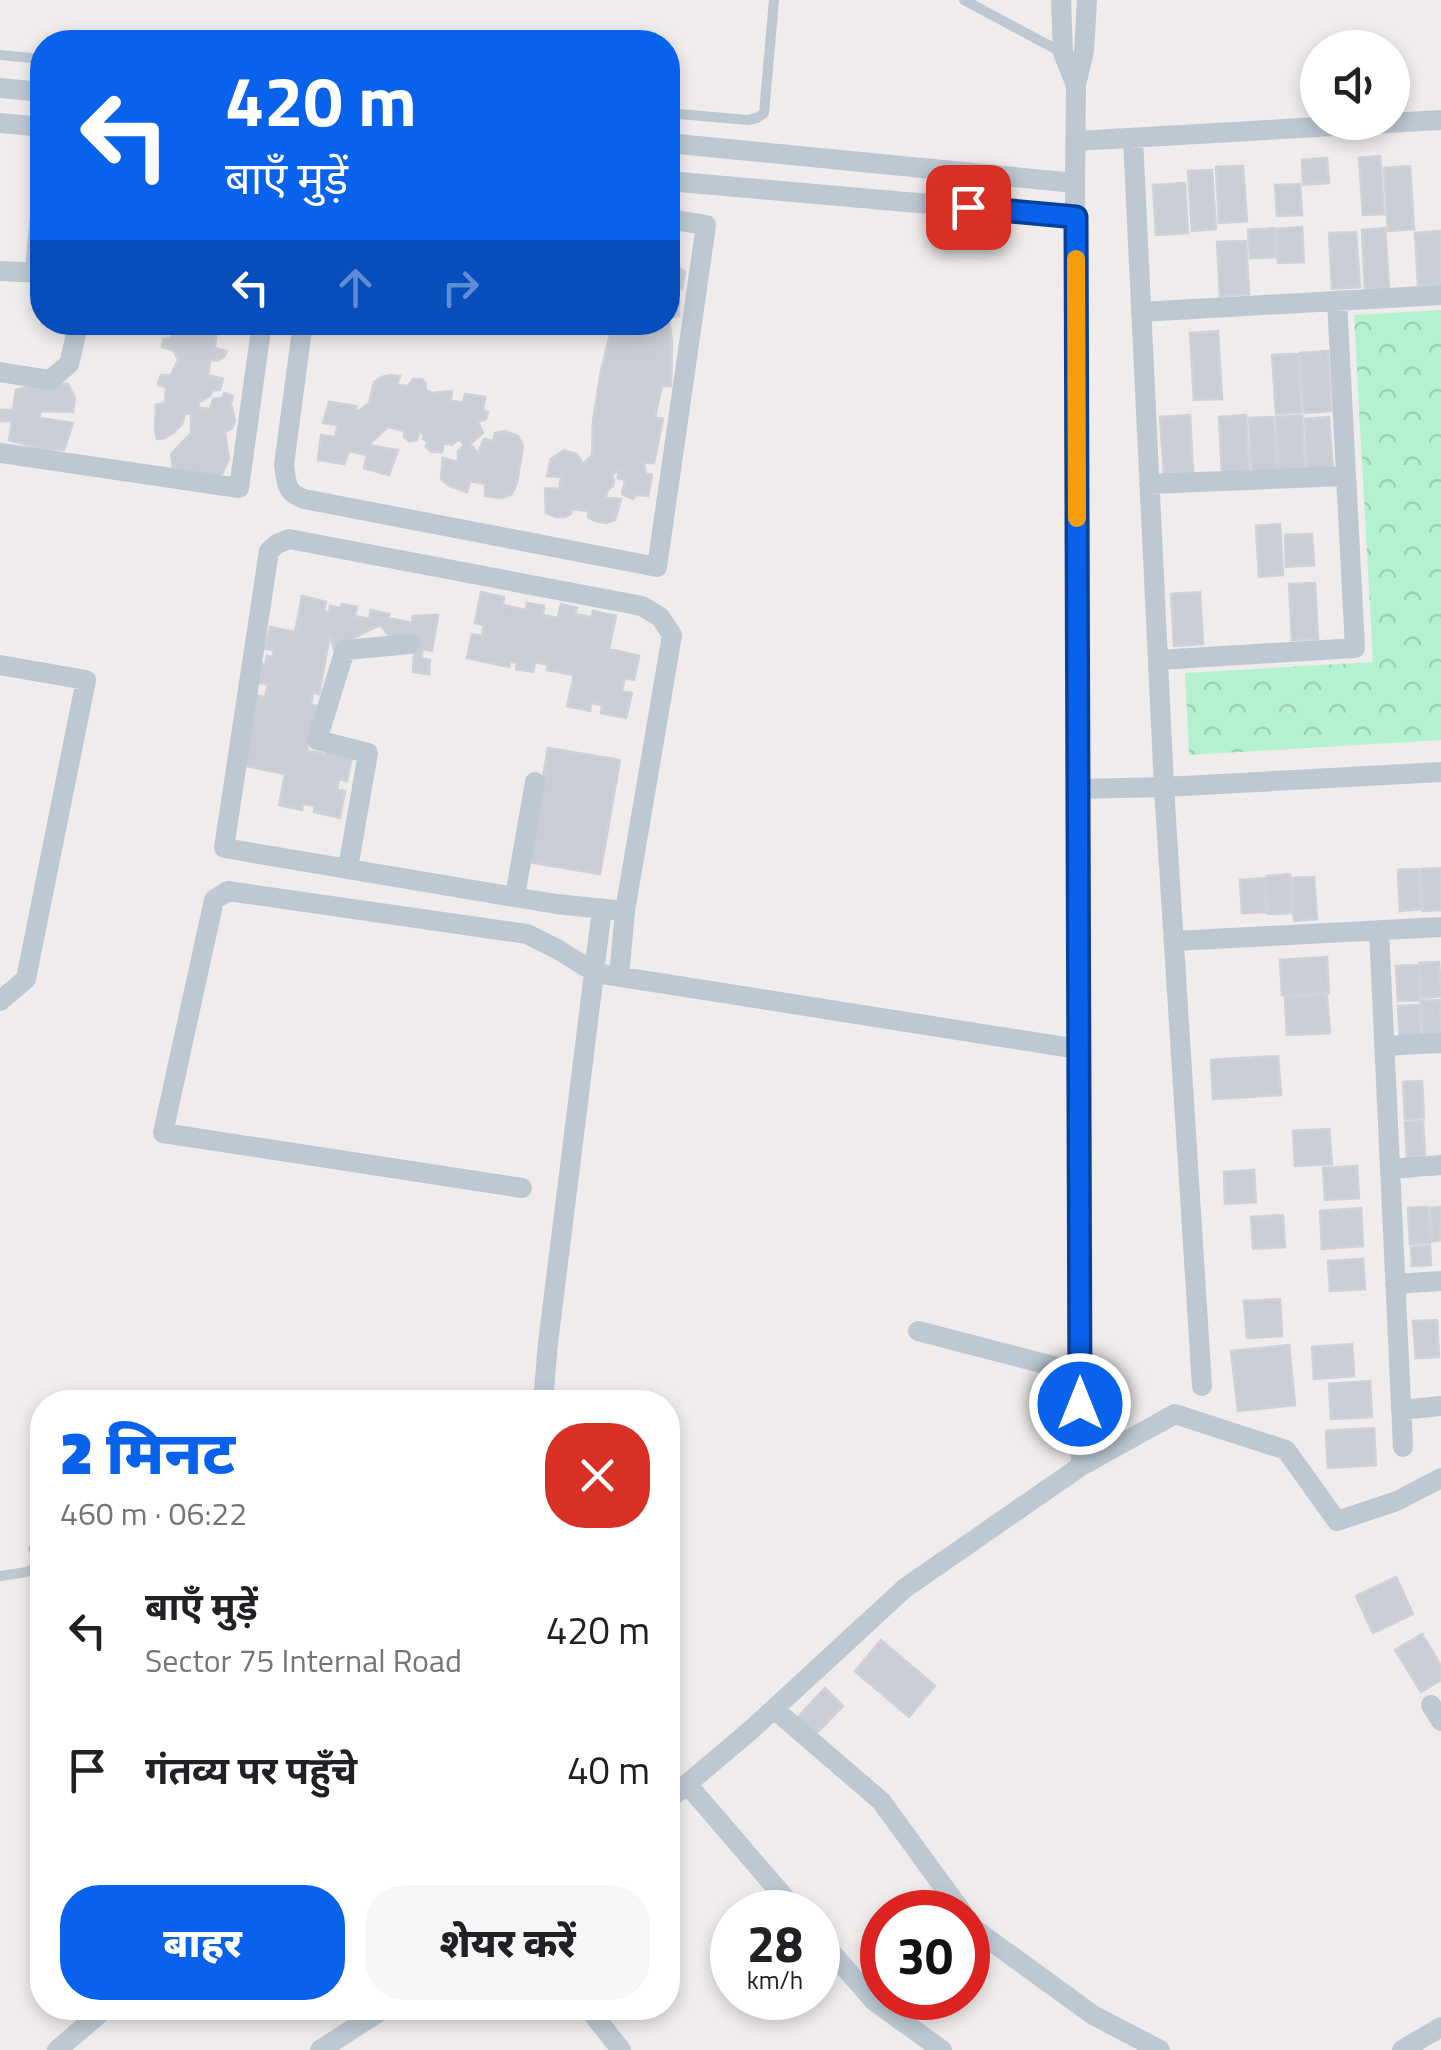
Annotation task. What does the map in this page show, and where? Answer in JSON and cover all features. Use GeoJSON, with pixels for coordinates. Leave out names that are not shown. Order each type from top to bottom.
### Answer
{"type":"FeatureCollection","features":[{"type":"Feature","properties":{"kind":"street"},"geometry":{"type":"LineString","coordinates":[[1060,0],[1064,53],[1076,85]]}},
{"type":"Feature","properties":{"kind":"street"},"geometry":{"type":"LineString","coordinates":[[1081,1466],[1075,184],[1076,85],[1084,51],[1087,0]]}},
{"type":"Feature","properties":{"kind":"street"},"geometry":{"type":"LineString","coordinates":[[0,88],[30,91]]}},
{"type":"Feature","properties":{"kind":"street"},"geometry":{"type":"LineString","coordinates":[[1076,141],[1441,120]]}},
{"type":"Feature","properties":{"kind":"street"},"geometry":{"type":"LineString","coordinates":[[0,123],[30,126]]}},
{"type":"Feature","properties":{"kind":"street"},"geometry":{"type":"LineString","coordinates":[[1132,138],[1164,787],[1202,1386]]}},
{"type":"Feature","properties":{"kind":"street"},"geometry":{"type":"LineString","coordinates":[[680,144],[1075,184]]}},
{"type":"Feature","properties":{"kind":"street"},"geometry":{"type":"LineString","coordinates":[[680,182],[1076,217]]}},
{"type":"Feature","properties":{"kind":"street"},"geometry":{"type":"LineString","coordinates":[[301,335],[284,465],[293,495],[657,567],[706,224],[680,221]]}},
{"type":"Feature","properties":{"kind":"street"},"geometry":{"type":"LineString","coordinates":[[0,272],[30,272]]}},
{"type":"Feature","properties":{"kind":"street"},"geometry":{"type":"LineString","coordinates":[[1141,312],[1441,295]]}},
{"type":"Feature","properties":{"kind":"street"},"geometry":{"type":"LineString","coordinates":[[1158,660],[1355,648],[1337,301]]}},
{"type":"Feature","properties":{"kind":"street"},"geometry":{"type":"LineString","coordinates":[[0,372],[50,380],[69,364],[76,335]]}},
{"type":"Feature","properties":{"kind":"street"},"geometry":{"type":"LineString","coordinates":[[0,453],[239,488],[260,335]]}},
{"type":"Feature","properties":{"kind":"street"},"geometry":{"type":"LineString","coordinates":[[1149,484],[1346,476]]}},
{"type":"Feature","properties":{"kind":"street"},"geometry":{"type":"LineString","coordinates":[[619,977],[626,911],[672,634],[660,617],[642,606],[289,539],[269,551],[224,848],[556,904],[626,911]]}},
{"type":"Feature","properties":{"kind":"street"},"geometry":{"type":"LineString","coordinates":[[348,868],[368,753],[317,740],[345,650],[410,644]]}},
{"type":"Feature","properties":{"kind":"street"},"geometry":{"type":"LineString","coordinates":[[0,665],[86,680],[26,979],[0,1001]]}},
{"type":"Feature","properties":{"kind":"street"},"geometry":{"type":"LineString","coordinates":[[1078,788],[1441,772]]}},
{"type":"Feature","properties":{"kind":"street"},"geometry":{"type":"LineString","coordinates":[[515,896],[535,782]]}},
{"type":"Feature","properties":{"kind":"street"},"geometry":{"type":"LineString","coordinates":[[522,1188],[164,1133],[214,900],[228,891],[527,934],[596,974],[1078,1048]]}},
{"type":"Feature","properties":{"kind":"street"},"geometry":{"type":"LineString","coordinates":[[544,1390],[602,909]]}},
{"type":"Feature","properties":{"kind":"street"},"geometry":{"type":"LineString","coordinates":[[1174,941],[1441,927]]}},
{"type":"Feature","properties":{"kind":"street"},"geometry":{"type":"LineString","coordinates":[[1379,930],[1403,1446]]}},
{"type":"Feature","properties":{"kind":"street"},"geometry":{"type":"LineString","coordinates":[[1384,1046],[1441,1042]]}},
{"type":"Feature","properties":{"kind":"street"},"geometry":{"type":"LineString","coordinates":[[1390,1169],[1441,1165]]}},
{"type":"Feature","properties":{"kind":"street"},"geometry":{"type":"LineString","coordinates":[[1395,1284],[1441,1281]]}},
{"type":"Feature","properties":{"kind":"street"},"geometry":{"type":"LineString","coordinates":[[918,1331],[1080,1372]]}},
{"type":"Feature","properties":{"kind":"street"},"geometry":{"type":"LineString","coordinates":[[1401,1410],[1441,1406]]}},
{"type":"Feature","properties":{"kind":"street"},"geometry":{"type":"LineString","coordinates":[[680,1790],[905,1588],[1081,1466],[1175,1414],[1286,1450],[1337,1521],[1396,1501],[1441,1478]]}},
{"type":"Feature","properties":{"kind":"street"},"geometry":{"type":"LineString","coordinates":[[774,1708],[881,1801],[946,1890]]}},
{"type":"Feature","properties":{"kind":"street"},"geometry":{"type":"LineString","coordinates":[[687,1784],[778,1890]]}},
{"type":"Feature","properties":{"kind":"street"},"geometry":{"type":"LineString","coordinates":[[990,1940],[1093,2015],[1160,2050]]}},
{"type":"Feature","properties":{"kind":"street"},"geometry":{"type":"LineString","coordinates":[[840,1963],[874,2002],[942,2050]]}},
{"type":"Feature","properties":{"kind":"street"},"geometry":{"type":"LineString","coordinates":[[57,2050],[92,2020]]}},
{"type":"Feature","properties":{"kind":"street"},"geometry":{"type":"LineString","coordinates":[[320,2050],[366,2020]]}},
{"type":"Feature","properties":{"kind":"street"},"geometry":{"type":"LineString","coordinates":[[597,2020],[621,2050]]}},
{"type":"Feature","properties":{"kind":"street"},"geometry":{"type":"LineString","coordinates":[[1402,2050],[1441,2027]]}},
{"type":"Feature","properties":{"kind":"lane"},"geometry":{"type":"LineString","coordinates":[[680,114],[748,120],[764,113],[774,0]]}},
{"type":"Feature","properties":{"kind":"lane"},"geometry":{"type":"LineString","coordinates":[[964,0],[1064,53]]}},
{"type":"Feature","properties":{"kind":"lane"},"geometry":{"type":"LineString","coordinates":[[0,56],[30,58]]}},
{"type":"Feature","properties":{"kind":"lane"},"geometry":{"type":"LineString","coordinates":[[0,1576],[30,1571]]}},
{"type":"Feature","properties":{"kind":"green space"},"geometry":{"type":"Polygon","coordinates":[[[1441,310],[1441,740],[1189,755],[1185,673],[1373,662],[1354,315],[1441,310]]]}},
{"type":"Feature","properties":{"kind":"building"},"geometry":{"type":"Polygon","coordinates":[[[1380,156],[1384,214],[1363,215],[1359,158],[1380,156]]]}},
{"type":"Feature","properties":{"kind":"building"},"geometry":{"type":"Polygon","coordinates":[[[1327,158],[1329,183],[1303,185],[1302,160],[1327,158]]]}},
{"type":"Feature","properties":{"kind":"building"},"geometry":{"type":"Polygon","coordinates":[[[1243,166],[1247,221],[1219,223],[1216,167],[1243,166]]]}},
{"type":"Feature","properties":{"kind":"building"},"geometry":{"type":"Polygon","coordinates":[[[1410,166],[1414,229],[1388,231],[1384,168],[1410,166]]]}},
{"type":"Feature","properties":{"kind":"building"},"geometry":{"type":"Polygon","coordinates":[[[1212,170],[1216,229],[1192,231],[1188,171],[1212,170]]]}},
{"type":"Feature","properties":{"kind":"building"},"geometry":{"type":"Polygon","coordinates":[[[1185,183],[1188,233],[1156,235],[1153,185],[1185,183]]]}},
{"type":"Feature","properties":{"kind":"building"},"geometry":{"type":"Polygon","coordinates":[[[1300,184],[1302,215],[1277,216],[1275,185],[1300,184]]]}},
{"type":"Feature","properties":{"kind":"building"},"geometry":{"type":"Polygon","coordinates":[[[1302,227],[1304,262],[1278,263],[1276,229],[1302,227]]]}},
{"type":"Feature","properties":{"kind":"building"},"geometry":{"type":"Polygon","coordinates":[[[1274,228],[1276,257],[1250,258],[1248,230],[1274,228]]]}},
{"type":"Feature","properties":{"kind":"building"},"geometry":{"type":"Polygon","coordinates":[[[1385,228],[1389,288],[1365,289],[1362,230],[1385,228]]]}},
{"type":"Feature","properties":{"kind":"building"},"geometry":{"type":"Polygon","coordinates":[[[1441,231],[1441,284],[1418,285],[1415,233],[1441,231]]]}},
{"type":"Feature","properties":{"kind":"building"},"geometry":{"type":"Polygon","coordinates":[[[1356,232],[1360,287],[1332,289],[1329,233],[1356,232]]]}},
{"type":"Feature","properties":{"kind":"building"},"geometry":{"type":"Polygon","coordinates":[[[1246,241],[1249,294],[1220,296],[1217,242],[1246,241]]]}},
{"type":"Feature","properties":{"kind":"building"},"geometry":{"type":"Polygon","coordinates":[[[680,268],[685,272],[680,289],[680,268]]]}},
{"type":"Feature","properties":{"kind":"building"},"geometry":{"type":"Polygon","coordinates":[[[1218,331],[1222,399],[1194,400],[1190,333],[1218,331]]]}},
{"type":"Feature","properties":{"kind":"building"},"geometry":{"type":"Polygon","coordinates":[[[216,335],[215,348],[227,351],[218,361],[210,360],[208,375],[223,379],[220,390],[213,390],[199,402],[199,408],[210,409],[213,399],[222,398],[224,393],[233,396],[235,421],[225,432],[229,459],[222,474],[213,481],[174,477],[171,454],[191,433],[191,414],[185,413],[182,424],[173,433],[157,439],[156,405],[165,403],[166,387],[158,385],[161,375],[171,375],[178,360],[173,350],[162,347],[163,339],[216,335]]]}},
{"type":"Feature","properties":{"kind":"building"},"geometry":{"type":"Polygon","coordinates":[[[610,335],[671,335],[671,386],[662,386],[655,417],[663,419],[654,463],[644,463],[646,474],[652,475],[648,496],[636,495],[633,499],[622,494],[625,480],[618,478],[619,470],[612,475],[613,486],[605,498],[621,499],[615,520],[595,521],[588,517],[588,511],[572,509],[565,517],[556,517],[546,513],[545,488],[559,489],[561,477],[547,476],[551,459],[564,450],[577,454],[583,464],[592,455],[601,371],[610,335]]]}},
{"type":"Feature","properties":{"kind":"building"},"geometry":{"type":"Polygon","coordinates":[[[1328,351],[1331,411],[1304,413],[1300,353],[1328,351]]]}},
{"type":"Feature","properties":{"kind":"building"},"geometry":{"type":"Polygon","coordinates":[[[1298,354],[1301,412],[1276,414],[1272,355],[1298,354]]]}},
{"type":"Feature","properties":{"kind":"building"},"geometry":{"type":"Polygon","coordinates":[[[400,376],[397,385],[408,386],[413,379],[422,379],[425,389],[432,393],[452,391],[451,400],[463,403],[465,394],[485,397],[483,411],[488,412],[486,419],[478,422],[483,433],[470,444],[478,453],[484,439],[493,441],[495,433],[505,431],[518,436],[523,446],[511,495],[485,496],[485,484],[470,481],[467,492],[441,479],[443,458],[458,462],[458,451],[464,446],[460,439],[452,445],[444,443],[442,452],[432,452],[426,447],[424,434],[419,433],[417,440],[409,441],[404,431],[388,427],[368,445],[398,450],[389,475],[364,468],[367,455],[349,451],[344,464],[318,460],[321,435],[335,437],[338,425],[323,423],[329,402],[356,406],[356,413],[369,403],[374,382],[400,376]]]}},
{"type":"Feature","properties":{"kind":"building"},"geometry":{"type":"Polygon","coordinates":[[[41,383],[68,384],[75,398],[73,412],[40,411],[40,418],[73,423],[64,450],[9,440],[12,421],[0,421],[0,410],[13,410],[16,390],[41,383]]]}},
{"type":"Feature","properties":{"kind":"building"},"geometry":{"type":"Polygon","coordinates":[[[1190,415],[1193,472],[1164,474],[1160,417],[1190,415]]]}},
{"type":"Feature","properties":{"kind":"building"},"geometry":{"type":"Polygon","coordinates":[[[1246,415],[1249,472],[1222,474],[1219,417],[1246,415]]]}},
{"type":"Feature","properties":{"kind":"building"},"geometry":{"type":"Polygon","coordinates":[[[1302,415],[1305,472],[1279,473],[1276,417],[1302,415]]]}},
{"type":"Feature","properties":{"kind":"building"},"geometry":{"type":"Polygon","coordinates":[[[1273,417],[1277,472],[1252,474],[1249,418],[1273,417]]]}},
{"type":"Feature","properties":{"kind":"building"},"geometry":{"type":"Polygon","coordinates":[[[1329,417],[1333,472],[1308,474],[1305,419],[1329,417]]]}},
{"type":"Feature","properties":{"kind":"building"},"geometry":{"type":"Polygon","coordinates":[[[1280,524],[1283,575],[1259,577],[1256,526],[1280,524]]]}},
{"type":"Feature","properties":{"kind":"building"},"geometry":{"type":"Polygon","coordinates":[[[1312,534],[1314,565],[1286,567],[1285,535],[1312,534]]]}},
{"type":"Feature","properties":{"kind":"building"},"geometry":{"type":"Polygon","coordinates":[[[1315,583],[1318,639],[1292,640],[1289,584],[1315,583]]]}},
{"type":"Feature","properties":{"kind":"building"},"geometry":{"type":"Polygon","coordinates":[[[481,592],[504,597],[503,605],[526,610],[527,603],[544,606],[543,615],[558,618],[561,604],[577,608],[575,614],[592,617],[593,611],[616,616],[609,649],[639,656],[634,680],[625,678],[622,691],[632,693],[626,718],[601,713],[602,705],[591,703],[590,711],[567,706],[574,675],[547,670],[548,665],[535,662],[533,672],[516,669],[517,663],[510,661],[509,667],[467,658],[472,634],[482,636],[484,625],[475,623],[481,592]]]}},
{"type":"Feature","properties":{"kind":"building"},"geometry":{"type":"Polygon","coordinates":[[[1200,592],[1203,644],[1174,646],[1171,594],[1200,592]]]}},
{"type":"Feature","properties":{"kind":"building"},"geometry":{"type":"Polygon","coordinates":[[[302,596],[326,602],[324,611],[329,613],[330,606],[357,607],[355,616],[369,619],[371,610],[412,623],[413,616],[438,615],[432,651],[423,649],[421,658],[430,660],[429,674],[413,672],[415,638],[391,638],[380,625],[355,637],[335,653],[330,635],[319,694],[313,692],[311,705],[317,706],[307,751],[326,754],[328,748],[353,753],[347,781],[339,779],[337,789],[345,791],[340,818],[314,812],[315,806],[303,804],[302,810],[279,805],[285,774],[241,765],[255,695],[265,697],[268,684],[258,683],[262,664],[265,665],[267,656],[272,658],[274,650],[265,649],[270,627],[295,632],[302,596]]]}},
{"type":"Feature","properties":{"kind":"building"},"geometry":{"type":"Polygon","coordinates":[[[548,748],[620,760],[600,874],[528,862],[548,748]]]}},
{"type":"Feature","properties":{"kind":"building"},"geometry":{"type":"Polygon","coordinates":[[[1441,868],[1441,910],[1423,911],[1421,869],[1441,868]]]}},
{"type":"Feature","properties":{"kind":"building"},"geometry":{"type":"Polygon","coordinates":[[[1418,869],[1421,909],[1400,911],[1398,870],[1418,869]]]}},
{"type":"Feature","properties":{"kind":"building"},"geometry":{"type":"Polygon","coordinates":[[[1290,874],[1292,913],[1268,914],[1266,876],[1290,874]]]}},
{"type":"Feature","properties":{"kind":"building"},"geometry":{"type":"Polygon","coordinates":[[[1314,877],[1317,919],[1294,921],[1292,878],[1314,877]]]}},
{"type":"Feature","properties":{"kind":"building"},"geometry":{"type":"Polygon","coordinates":[[[1265,878],[1266,912],[1242,913],[1240,880],[1265,878]]]}},
{"type":"Feature","properties":{"kind":"building"},"geometry":{"type":"Polygon","coordinates":[[[1327,957],[1329,993],[1282,995],[1280,960],[1327,957]]]}},
{"type":"Feature","properties":{"kind":"building"},"geometry":{"type":"Polygon","coordinates":[[[1439,962],[1441,996],[1422,998],[1419,963],[1439,962]]]}},
{"type":"Feature","properties":{"kind":"building"},"geometry":{"type":"Polygon","coordinates":[[[1418,965],[1420,1000],[1398,1001],[1396,966],[1418,965]]]}},
{"type":"Feature","properties":{"kind":"building"},"geometry":{"type":"Polygon","coordinates":[[[1327,995],[1330,1033],[1287,1035],[1285,997],[1327,995]]]}},
{"type":"Feature","properties":{"kind":"building"},"geometry":{"type":"Polygon","coordinates":[[[1440,1000],[1441,1040],[1424,1041],[1421,1001],[1440,1000]]]}},
{"type":"Feature","properties":{"kind":"building"},"geometry":{"type":"Polygon","coordinates":[[[1419,1005],[1421,1041],[1400,1042],[1398,1006],[1419,1005]]]}},
{"type":"Feature","properties":{"kind":"building"},"geometry":{"type":"Polygon","coordinates":[[[1278,1056],[1281,1095],[1213,1099],[1211,1060],[1278,1056]]]}},
{"type":"Feature","properties":{"kind":"building"},"geometry":{"type":"Polygon","coordinates":[[[1422,1081],[1424,1118],[1405,1119],[1403,1082],[1422,1081]]]}},
{"type":"Feature","properties":{"kind":"building"},"geometry":{"type":"Polygon","coordinates":[[[1423,1121],[1425,1155],[1407,1157],[1405,1122],[1423,1121]]]}},
{"type":"Feature","properties":{"kind":"building"},"geometry":{"type":"Polygon","coordinates":[[[1329,1129],[1332,1164],[1295,1166],[1293,1131],[1329,1129]]]}},
{"type":"Feature","properties":{"kind":"building"},"geometry":{"type":"Polygon","coordinates":[[[1357,1166],[1359,1198],[1325,1200],[1323,1168],[1357,1166]]]}},
{"type":"Feature","properties":{"kind":"building"},"geometry":{"type":"Polygon","coordinates":[[[1254,1170],[1256,1202],[1225,1204],[1224,1172],[1254,1170]]]}},
{"type":"Feature","properties":{"kind":"building"},"geometry":{"type":"Polygon","coordinates":[[[1428,1207],[1430,1243],[1410,1244],[1408,1208],[1428,1207]]]}},
{"type":"Feature","properties":{"kind":"building"},"geometry":{"type":"Polygon","coordinates":[[[1441,1207],[1441,1240],[1432,1241],[1431,1208],[1441,1207]]]}},
{"type":"Feature","properties":{"kind":"building"},"geometry":{"type":"Polygon","coordinates":[[[1361,1208],[1363,1246],[1322,1249],[1320,1211],[1361,1208]]]}},
{"type":"Feature","properties":{"kind":"building"},"geometry":{"type":"Polygon","coordinates":[[[1283,1215],[1285,1247],[1253,1249],[1251,1217],[1283,1215]]]}},
{"type":"Feature","properties":{"kind":"building"},"geometry":{"type":"Polygon","coordinates":[[[1430,1246],[1431,1265],[1412,1266],[1411,1247],[1430,1246]]]}},
{"type":"Feature","properties":{"kind":"building"},"geometry":{"type":"Polygon","coordinates":[[[1363,1259],[1365,1289],[1330,1291],[1328,1261],[1363,1259]]]}},
{"type":"Feature","properties":{"kind":"building"},"geometry":{"type":"Polygon","coordinates":[[[1280,1299],[1282,1336],[1247,1338],[1244,1301],[1280,1299]]]}},
{"type":"Feature","properties":{"kind":"building"},"geometry":{"type":"Polygon","coordinates":[[[1437,1320],[1439,1357],[1416,1358],[1413,1321],[1437,1320]]]}},
{"type":"Feature","properties":{"kind":"building"},"geometry":{"type":"Polygon","coordinates":[[[1352,1344],[1354,1376],[1314,1379],[1312,1347],[1352,1344]]]}},
{"type":"Feature","properties":{"kind":"building"},"geometry":{"type":"Polygon","coordinates":[[[1289,1345],[1295,1405],[1238,1411],[1231,1351],[1289,1345]]]}},
{"type":"Feature","properties":{"kind":"building"},"geometry":{"type":"Polygon","coordinates":[[[1370,1381],[1372,1417],[1331,1419],[1329,1384],[1370,1381]]]}},
{"type":"Feature","properties":{"kind":"building"},"geometry":{"type":"Polygon","coordinates":[[[1374,1428],[1376,1465],[1328,1468],[1326,1431],[1374,1428]]]}},
{"type":"Feature","properties":{"kind":"building"},"geometry":{"type":"Polygon","coordinates":[[[1396,1577],[1413,1614],[1373,1633],[1356,1596],[1396,1577]]]}},
{"type":"Feature","properties":{"kind":"building"},"geometry":{"type":"Polygon","coordinates":[[[1422,1634],[1441,1666],[1441,1680],[1421,1692],[1395,1650],[1422,1634]]]}},
{"type":"Feature","properties":{"kind":"building"},"geometry":{"type":"Polygon","coordinates":[[[881,1640],[935,1686],[909,1717],[855,1671],[881,1640]]]}},
{"type":"Feature","properties":{"kind":"building"},"geometry":{"type":"Polygon","coordinates":[[[825,1688],[843,1706],[815,1735],[797,1718],[825,1688]]]}},
{"type":"Feature","properties":{"kind":"slow traffic"},"geometry":{"type":"LineString","coordinates":[[1076,259],[1077,518]]}},
{"type":"Feature","properties":{"kind":"route"},"geometry":{"type":"LineString","coordinates":[[968,207],[1076,217],[1080,1404]]}}]}
